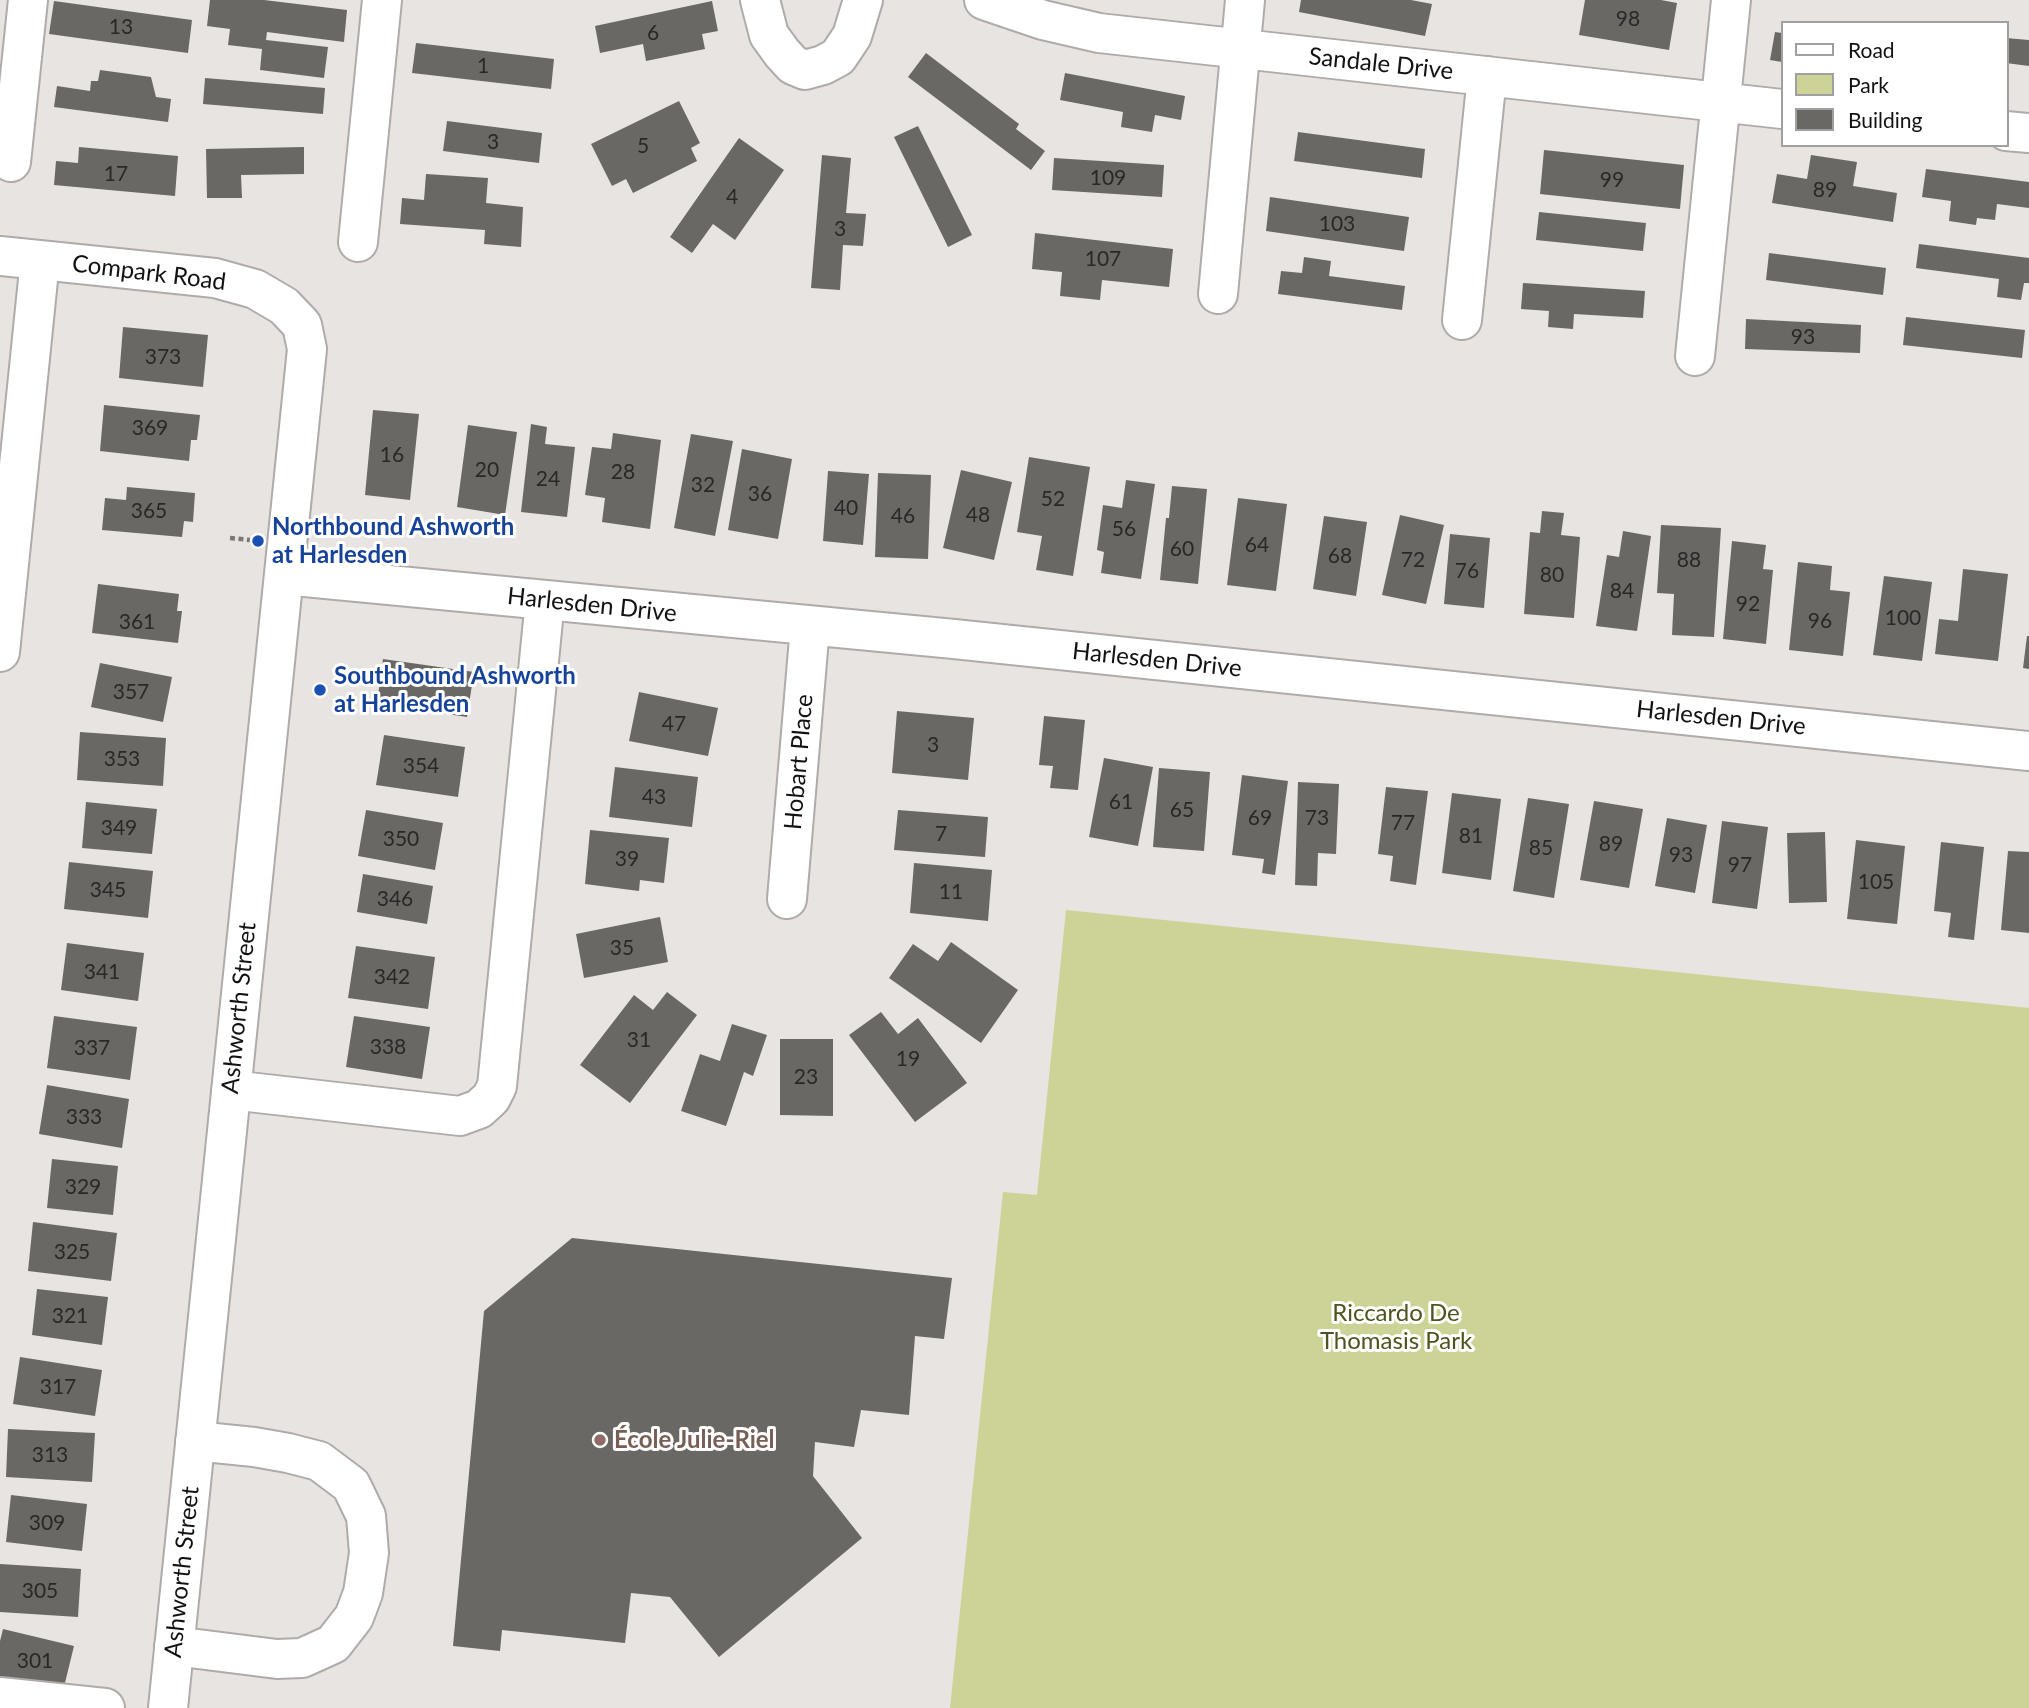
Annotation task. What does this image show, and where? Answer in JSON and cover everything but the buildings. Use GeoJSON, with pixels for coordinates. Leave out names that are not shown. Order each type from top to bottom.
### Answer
{"type":"FeatureCollection","features":[{"type":"Feature","properties":{"kind":"street"},"geometry":{"type":"LineString","coordinates":[[11,162],[28,0]]}},
{"type":"Feature","properties":{"kind":"street"},"geometry":{"type":"LineString","coordinates":[[358,242],[382,0]]}},
{"type":"Feature","properties":{"kind":"street"},"geometry":{"type":"LineString","coordinates":[[760,0],[769,35],[793,65],[805,70],[838,57],[852,36],[863,0]]}},
{"type":"Feature","properties":{"kind":"street","name":"Sandale Drive"},"geometry":{"type":"LineString","coordinates":[[984,0],[1043,20],[1099,33],[1780,109]]}},
{"type":"Feature","properties":{"kind":"street"},"geometry":{"type":"LineString","coordinates":[[1218,294],[1245,0]]}},
{"type":"Feature","properties":{"kind":"street"},"geometry":{"type":"LineString","coordinates":[[1695,356],[1731,0]]}},
{"type":"Feature","properties":{"kind":"street"},"geometry":{"type":"LineString","coordinates":[[1462,320],[1487,76]]}},
{"type":"Feature","properties":{"kind":"street"},"geometry":{"type":"LineString","coordinates":[[2008,131],[2029,133]]}},
{"type":"Feature","properties":{"kind":"street","name":"Compark Road"},"geometry":{"type":"LineString","coordinates":[[0,256],[215,278],[255,289],[285,306],[291,313]]}},
{"type":"Feature","properties":{"kind":"street"},"geometry":{"type":"LineString","coordinates":[[0,652],[40,260]]}},
{"type":"Feature","properties":{"kind":"street","name":"Ashworth Street"},"geometry":{"type":"LineString","coordinates":[[168,1708],[307,349],[302,325],[291,313]]}},
{"type":"Feature","properties":{"kind":"street","name":"Harlesden Drive"},"geometry":{"type":"LineString","coordinates":[[284,575],[2029,751]]}},
{"type":"Feature","properties":{"kind":"street"},"geometry":{"type":"LineString","coordinates":[[231,1090],[460,1116],[479,1109],[491,1098],[497,1086],[545,600]]}},
{"type":"Feature","properties":{"kind":"street","name":"Hobart Place"},"geometry":{"type":"LineString","coordinates":[[787,899],[810,626]]}},
{"type":"Feature","properties":{"kind":"street"},"geometry":{"type":"LineString","coordinates":[[174,1646],[277,1659],[302,1658],[333,1644],[354,1616],[362,1593],[369,1553],[366,1516],[351,1485],[319,1461],[265,1449],[195,1441]]}},
{"type":"Feature","properties":{"kind":"street"},"geometry":{"type":"LineString","coordinates":[[0,1697],[105,1708]]}},
{"type":"Feature","properties":{"kind":"path"},"geometry":{"type":"LineString","coordinates":[[230,538],[258,541]]}},
{"type":"Feature","properties":{"kind":"green space","name":"Riccardo De Thomasis Park"},"geometry":{"type":"Polygon","coordinates":[[[1066,910],[2029,1008],[2029,1708],[950,1708],[1003,1192],[1037,1195],[1066,910]]]}},
{"type":"Feature","properties":{"kind":"place","name":"Northbound Ashworth at Harlesden"},"geometry":{"type":"Point","coordinates":[258,541]}},
{"type":"Feature","properties":{"kind":"place","name":"Southbound Ashworth at Harlesden"},"geometry":{"type":"Point","coordinates":[320,690]}},
{"type":"Feature","properties":{"kind":"place","name":"École Julie-Riel"},"geometry":{"type":"Point","coordinates":[600,1440]}}]}
